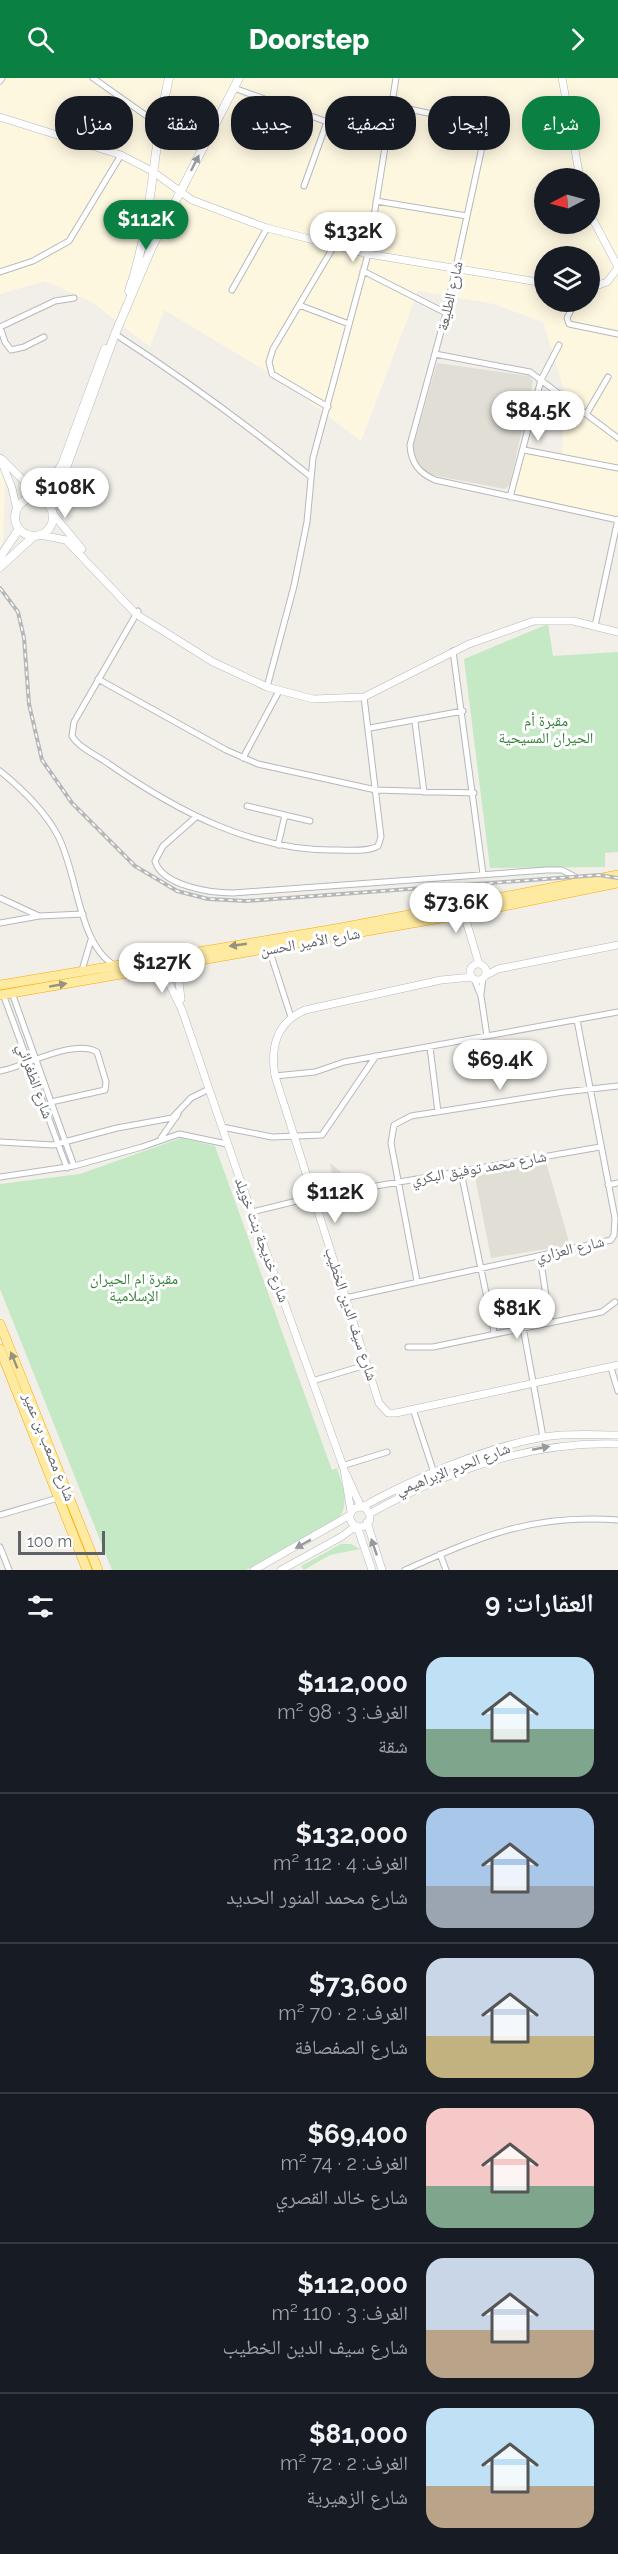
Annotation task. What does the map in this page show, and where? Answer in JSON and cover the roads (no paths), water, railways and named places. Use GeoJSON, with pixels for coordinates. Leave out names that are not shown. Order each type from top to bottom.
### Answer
{"type":"FeatureCollection","features":[{"type":"Feature","properties":{"kind":"highway","name":"شارع الأمير الحسن"},"geometry":{"type":"LineString","coordinates":[[4,992],[82,971],[341,928],[618,875]]}},
{"type":"Feature","properties":{"kind":"highway","name":"شارع الأمير الحسن"},"geometry":{"type":"LineString","coordinates":[[4,992],[269,949],[464,914],[618,883]]}},
{"type":"Feature","properties":{"kind":"highway","name":"شارع مصعب بن عمير"},"geometry":{"type":"LineString","coordinates":[[0,1324],[98,1570]]}},
{"type":"Feature","properties":{"kind":"highway","name":"شارع مصعب بن عمير"},"geometry":{"type":"LineString","coordinates":[[0,1349],[87,1570]]}},
{"type":"Feature","properties":{"kind":"main road"},"geometry":{"type":"LineString","coordinates":[[164,96],[168,78]]}},
{"type":"Feature","properties":{"kind":"main road"},"geometry":{"type":"LineString","coordinates":[[0,567],[50,527],[52,511],[115,334],[156,236],[239,78]]}},
{"type":"Feature","properties":{"kind":"main road"},"geometry":{"type":"LineString","coordinates":[[37,536],[19,529],[16,523],[17,510],[25,501],[35,499],[62,465],[91,381],[126,298],[145,233],[155,150]]}},
{"type":"Feature","properties":{"kind":"main road"},"geometry":{"type":"LineString","coordinates":[[145,233],[151,239],[156,236]]}},
{"type":"Feature","properties":{"kind":"main road"},"geometry":{"type":"LineString","coordinates":[[35,499],[52,511]]}},
{"type":"Feature","properties":{"kind":"main road"},"geometry":{"type":"LineString","coordinates":[[0,557],[19,529]]}},
{"type":"Feature","properties":{"kind":"street"},"geometry":{"type":"LineString","coordinates":[[93,78],[145,115]]}},
{"type":"Feature","properties":{"kind":"street"},"geometry":{"type":"LineString","coordinates":[[392,96],[396,78]]}},
{"type":"Feature","properties":{"kind":"street"},"geometry":{"type":"LineString","coordinates":[[562,78],[578,168]]}},
{"type":"Feature","properties":{"kind":"street"},"geometry":{"type":"LineString","coordinates":[[234,88],[284,104],[325,121]]}},
{"type":"Feature","properties":{"kind":"street","name":"شارع الطليعة"},"geometry":{"type":"LineString","coordinates":[[416,111],[481,126],[482,147],[447,313],[410,445],[413,463],[426,476],[435,480],[510,497]]}},
{"type":"Feature","properties":{"kind":"street"},"geometry":{"type":"LineString","coordinates":[[0,117],[121,155],[152,171],[192,200],[267,228],[368,254],[534,281]]}},
{"type":"Feature","properties":{"kind":"street"},"geometry":{"type":"LineString","coordinates":[[304,186],[325,128]]}},
{"type":"Feature","properties":{"kind":"street"},"geometry":{"type":"LineString","coordinates":[[267,687],[294,586],[307,522],[310,476],[368,254],[384,150]]}},
{"type":"Feature","properties":{"kind":"street"},"geometry":{"type":"LineString","coordinates":[[0,272],[33,261],[69,241],[121,155]]}},
{"type":"Feature","properties":{"kind":"street"},"geometry":{"type":"LineString","coordinates":[[376,201],[467,216]]}},
{"type":"Feature","properties":{"kind":"street"},"geometry":{"type":"LineString","coordinates":[[232,290],[267,228]]}},
{"type":"Feature","properties":{"kind":"street"},"geometry":{"type":"LineString","coordinates":[[600,233],[618,268],[607,282],[600,284]]}},
{"type":"Feature","properties":{"kind":"street"},"geometry":{"type":"LineString","coordinates":[[328,407],[272,374],[269,368],[270,355],[334,246]]}},
{"type":"Feature","properties":{"kind":"street"},"geometry":{"type":"LineString","coordinates":[[363,271],[447,313]]}},
{"type":"Feature","properties":{"kind":"street"},"geometry":{"type":"LineString","coordinates":[[44,337],[24,347],[11,350],[4,342],[0,327],[55,301],[74,298]]}},
{"type":"Feature","properties":{"kind":"street"},"geometry":{"type":"LineString","coordinates":[[299,305],[349,324]]}},
{"type":"Feature","properties":{"kind":"street"},"geometry":{"type":"LineString","coordinates":[[570,312],[567,318],[569,324],[618,334]]}},
{"type":"Feature","properties":{"kind":"street"},"geometry":{"type":"LineString","coordinates":[[115,334],[144,351],[237,417],[310,476]]}},
{"type":"Feature","properties":{"kind":"street"},"geometry":{"type":"LineString","coordinates":[[559,345],[541,380],[510,497],[618,520],[596,624]]}},
{"type":"Feature","properties":{"kind":"street"},"geometry":{"type":"LineString","coordinates":[[435,354],[530,372],[618,438]]}},
{"type":"Feature","properties":{"kind":"street"},"geometry":{"type":"LineString","coordinates":[[587,413],[608,377]]}},
{"type":"Feature","properties":{"kind":"street"},"geometry":{"type":"LineString","coordinates":[[524,450],[618,468]]}},
{"type":"Feature","properties":{"kind":"street"},"geometry":{"type":"LineString","coordinates":[[0,457],[23,480],[35,499]]}},
{"type":"Feature","properties":{"kind":"street"},"geometry":{"type":"LineString","coordinates":[[0,457],[12,488],[17,510]]}},
{"type":"Feature","properties":{"kind":"street"},"geometry":{"type":"LineString","coordinates":[[52,511],[137,613]]}},
{"type":"Feature","properties":{"kind":"street"},"geometry":{"type":"LineString","coordinates":[[37,536],[66,540],[137,613],[213,662],[267,687],[313,699],[364,697],[453,651],[534,621],[555,619],[618,627]]}},
{"type":"Feature","properties":{"kind":"street"},"geometry":{"type":"LineString","coordinates":[[137,613],[72,727],[74,740],[125,775],[219,828],[278,845],[327,851],[376,848],[381,842],[381,837],[364,697]]}},
{"type":"Feature","properties":{"kind":"street"},"geometry":{"type":"LineString","coordinates":[[596,624],[618,632]]}},
{"type":"Feature","properties":{"kind":"street"},"geometry":{"type":"LineString","coordinates":[[453,651],[463,711],[483,874]]}},
{"type":"Feature","properties":{"kind":"street"},"geometry":{"type":"LineString","coordinates":[[98,679],[243,758],[310,777],[376,790],[474,793]]}},
{"type":"Feature","properties":{"kind":"street"},"geometry":{"type":"LineString","coordinates":[[243,758],[279,691]]}},
{"type":"Feature","properties":{"kind":"street"},"geometry":{"type":"LineString","coordinates":[[369,728],[415,722],[463,711]]}},
{"type":"Feature","properties":{"kind":"street"},"geometry":{"type":"LineString","coordinates":[[415,722],[424,792]]}},
{"type":"Feature","properties":{"kind":"street"},"geometry":{"type":"LineString","coordinates":[[0,771],[24,792],[58,837],[72,871],[91,940],[100,955],[114,965]]}},
{"type":"Feature","properties":{"kind":"street"},"geometry":{"type":"LineString","coordinates":[[247,806],[310,821]]}},
{"type":"Feature","properties":{"kind":"street"},"geometry":{"type":"LineString","coordinates":[[278,845],[285,815]]}},
{"type":"Feature","properties":{"kind":"street"},"geometry":{"type":"LineString","coordinates":[[196,817],[158,851],[155,861],[158,868],[170,878],[204,891],[233,893],[557,870],[583,881]]}},
{"type":"Feature","properties":{"kind":"street"},"geometry":{"type":"LineString","coordinates":[[0,898],[39,916]]}},
{"type":"Feature","properties":{"kind":"street"},"geometry":{"type":"LineString","coordinates":[[0,923],[39,916],[83,914]]}},
{"type":"Feature","properties":{"kind":"street"},"geometry":{"type":"LineString","coordinates":[[464,914],[476,967],[484,977],[481,996]]}},
{"type":"Feature","properties":{"kind":"street"},"geometry":{"type":"LineString","coordinates":[[82,971],[91,940]]}},
{"type":"Feature","properties":{"kind":"street"},"geometry":{"type":"LineString","coordinates":[[269,949],[291,1017],[305,1010],[457,977],[476,967],[498,969],[618,945]]}},
{"type":"Feature","properties":{"kind":"street","name":"شارع خديجة بنت خويلد"},"geometry":{"type":"LineString","coordinates":[[177,965],[182,1010]]}},
{"type":"Feature","properties":{"kind":"street","name":"شارع خديجة بنت خويلد"},"geometry":{"type":"LineString","coordinates":[[161,967],[182,1010],[227,1144],[312,1381],[343,1467],[361,1507]]}},
{"type":"Feature","properties":{"kind":"street"},"geometry":{"type":"LineString","coordinates":[[476,967],[473,978],[481,996],[487,1036]]}},
{"type":"Feature","properties":{"kind":"street"},"geometry":{"type":"LineString","coordinates":[[457,977],[484,977],[498,969]]}},
{"type":"Feature","properties":{"kind":"street","name":"شارع الطغرائي"},"geometry":{"type":"LineString","coordinates":[[4,992],[35,1059],[74,1166]]}},
{"type":"Feature","properties":{"kind":"street","name":"شارع الطغرائي"},"geometry":{"type":"LineString","coordinates":[[4,992],[67,1168]]}},
{"type":"Feature","properties":{"kind":"street"},"geometry":{"type":"LineString","coordinates":[[275,1076],[315,1072],[337,1064],[376,1056],[618,1012]]}},
{"type":"Feature","properties":{"kind":"street","name":"شارع سيف الدين الخطيب"},"geometry":{"type":"LineString","coordinates":[[291,1017],[275,1040],[275,1076],[366,1365],[383,1410],[388,1413],[413,1409],[614,1367]]}},
{"type":"Feature","properties":{"kind":"street","name":"شارع العزاري"},"geometry":{"type":"LineString","coordinates":[[345,1298],[611,1240],[615,1227],[578,1020]]}},
{"type":"Feature","properties":{"kind":"street"},"geometry":{"type":"LineString","coordinates":[[430,1047],[438,1112]]}},
{"type":"Feature","properties":{"kind":"street"},"geometry":{"type":"LineString","coordinates":[[0,1071],[35,1059],[88,1049],[97,1052],[100,1057],[105,1090],[51,1102]]}},
{"type":"Feature","properties":{"kind":"street"},"geometry":{"type":"LineString","coordinates":[[222,1127],[267,1137],[322,1135],[376,1056]]}},
{"type":"Feature","properties":{"kind":"street"},"geometry":{"type":"LineString","coordinates":[[417,1281],[391,1143],[394,1125],[406,1118],[438,1112],[589,1088],[618,1086]]}},
{"type":"Feature","properties":{"kind":"street"},"geometry":{"type":"LineString","coordinates":[[0,1142],[58,1144],[172,1118],[191,1098],[209,1089]]}},
{"type":"Feature","properties":{"kind":"street"},"geometry":{"type":"LineString","coordinates":[[158,1142],[171,1128],[178,1113]]}},
{"type":"Feature","properties":{"kind":"street"},"geometry":{"type":"LineString","coordinates":[[0,1177],[67,1168],[179,1134],[227,1144]]}},
{"type":"Feature","properties":{"kind":"street","name":"شارع محمد توفيق البكري"},"geometry":{"type":"LineString","coordinates":[[252,1212],[313,1197],[600,1147]]}},
{"type":"Feature","properties":{"kind":"street"},"geometry":{"type":"LineString","coordinates":[[461,1172],[494,1332]]}},
{"type":"Feature","properties":{"kind":"street"},"geometry":{"type":"LineString","coordinates":[[608,1185],[618,1183]]}},
{"type":"Feature","properties":{"kind":"street"},"geometry":{"type":"LineString","coordinates":[[611,1240],[618,1242]]}},
{"type":"Feature","properties":{"kind":"street"},"geometry":{"type":"LineString","coordinates":[[540,1256],[550,1322]]}},
{"type":"Feature","properties":{"kind":"street"},"geometry":{"type":"LineString","coordinates":[[408,1347],[433,1347],[494,1332],[603,1312],[615,1302]]}},
{"type":"Feature","properties":{"kind":"street"},"geometry":{"type":"LineString","coordinates":[[523,1327],[543,1437]]}},
{"type":"Feature","properties":{"kind":"street"},"geometry":{"type":"LineString","coordinates":[[312,1381],[366,1365]]}},
{"type":"Feature","properties":{"kind":"street"},"geometry":{"type":"LineString","coordinates":[[614,1367],[618,1391]]}},
{"type":"Feature","properties":{"kind":"street"},"geometry":{"type":"LineString","coordinates":[[413,1409],[434,1473]]}},
{"type":"Feature","properties":{"kind":"street","name":"شارع الحرم الإبراهيمي"},"geometry":{"type":"LineString","coordinates":[[350,1514],[434,1473],[498,1449],[543,1437],[618,1436]]}},
{"type":"Feature","properties":{"kind":"street","name":"شارع الحرم الإبراهيمي"},"geometry":{"type":"LineString","coordinates":[[369,1514],[491,1459],[562,1444],[618,1444]]}},
{"type":"Feature","properties":{"kind":"street"},"geometry":{"type":"LineString","coordinates":[[343,1467],[387,1452]]}},
{"type":"Feature","properties":{"kind":"street","name":"شارع خديجة بنت خويلد"},"geometry":{"type":"LineString","coordinates":[[343,1467],[350,1514],[357,1526]]}},
{"type":"Feature","properties":{"kind":"street"},"geometry":{"type":"LineString","coordinates":[[0,1515],[58,1498]]}},
{"type":"Feature","properties":{"kind":"street"},"geometry":{"type":"LineString","coordinates":[[361,1507],[369,1514],[368,1522],[382,1570]]}},
{"type":"Feature","properties":{"kind":"street"},"geometry":{"type":"LineString","coordinates":[[254,1570],[350,1514]]}},
{"type":"Feature","properties":{"kind":"street"},"geometry":{"type":"LineString","coordinates":[[405,1570],[499,1530],[527,1523],[575,1519],[618,1520]]}},
{"type":"Feature","properties":{"kind":"street"},"geometry":{"type":"LineString","coordinates":[[281,1570],[341,1538],[357,1526],[368,1522]]}},
{"type":"Feature","properties":{"kind":"street"},"geometry":{"type":"LineString","coordinates":[[357,1526],[372,1570]]}},
{"type":"Feature","properties":{"kind":"street"},"geometry":{"type":"LineString","coordinates":[[0,1547],[9,1570]]}},
{"type":"Feature","properties":{"kind":"street"},"geometry":{"type":"LineString","coordinates":[[440,1554],[446,1570]]}},
{"type":"Feature","properties":{"kind":"railway"},"geometry":{"type":"LineString","coordinates":[[0,588],[18,612],[24,638],[29,704],[42,760],[72,803],[135,866],[177,891],[208,899],[246,901],[599,875],[618,878]]}},
{"type":"Feature","properties":{"kind":"park label","name":"مقبرة أم الحيران المسيحية"},"geometry":{"type":"Point","coordinates":[546,730]}},
{"type":"Feature","properties":{"kind":"park label","name":"مقبرة ام الحيران الإسلامية"},"geometry":{"type":"Point","coordinates":[134,1288]}}]}
